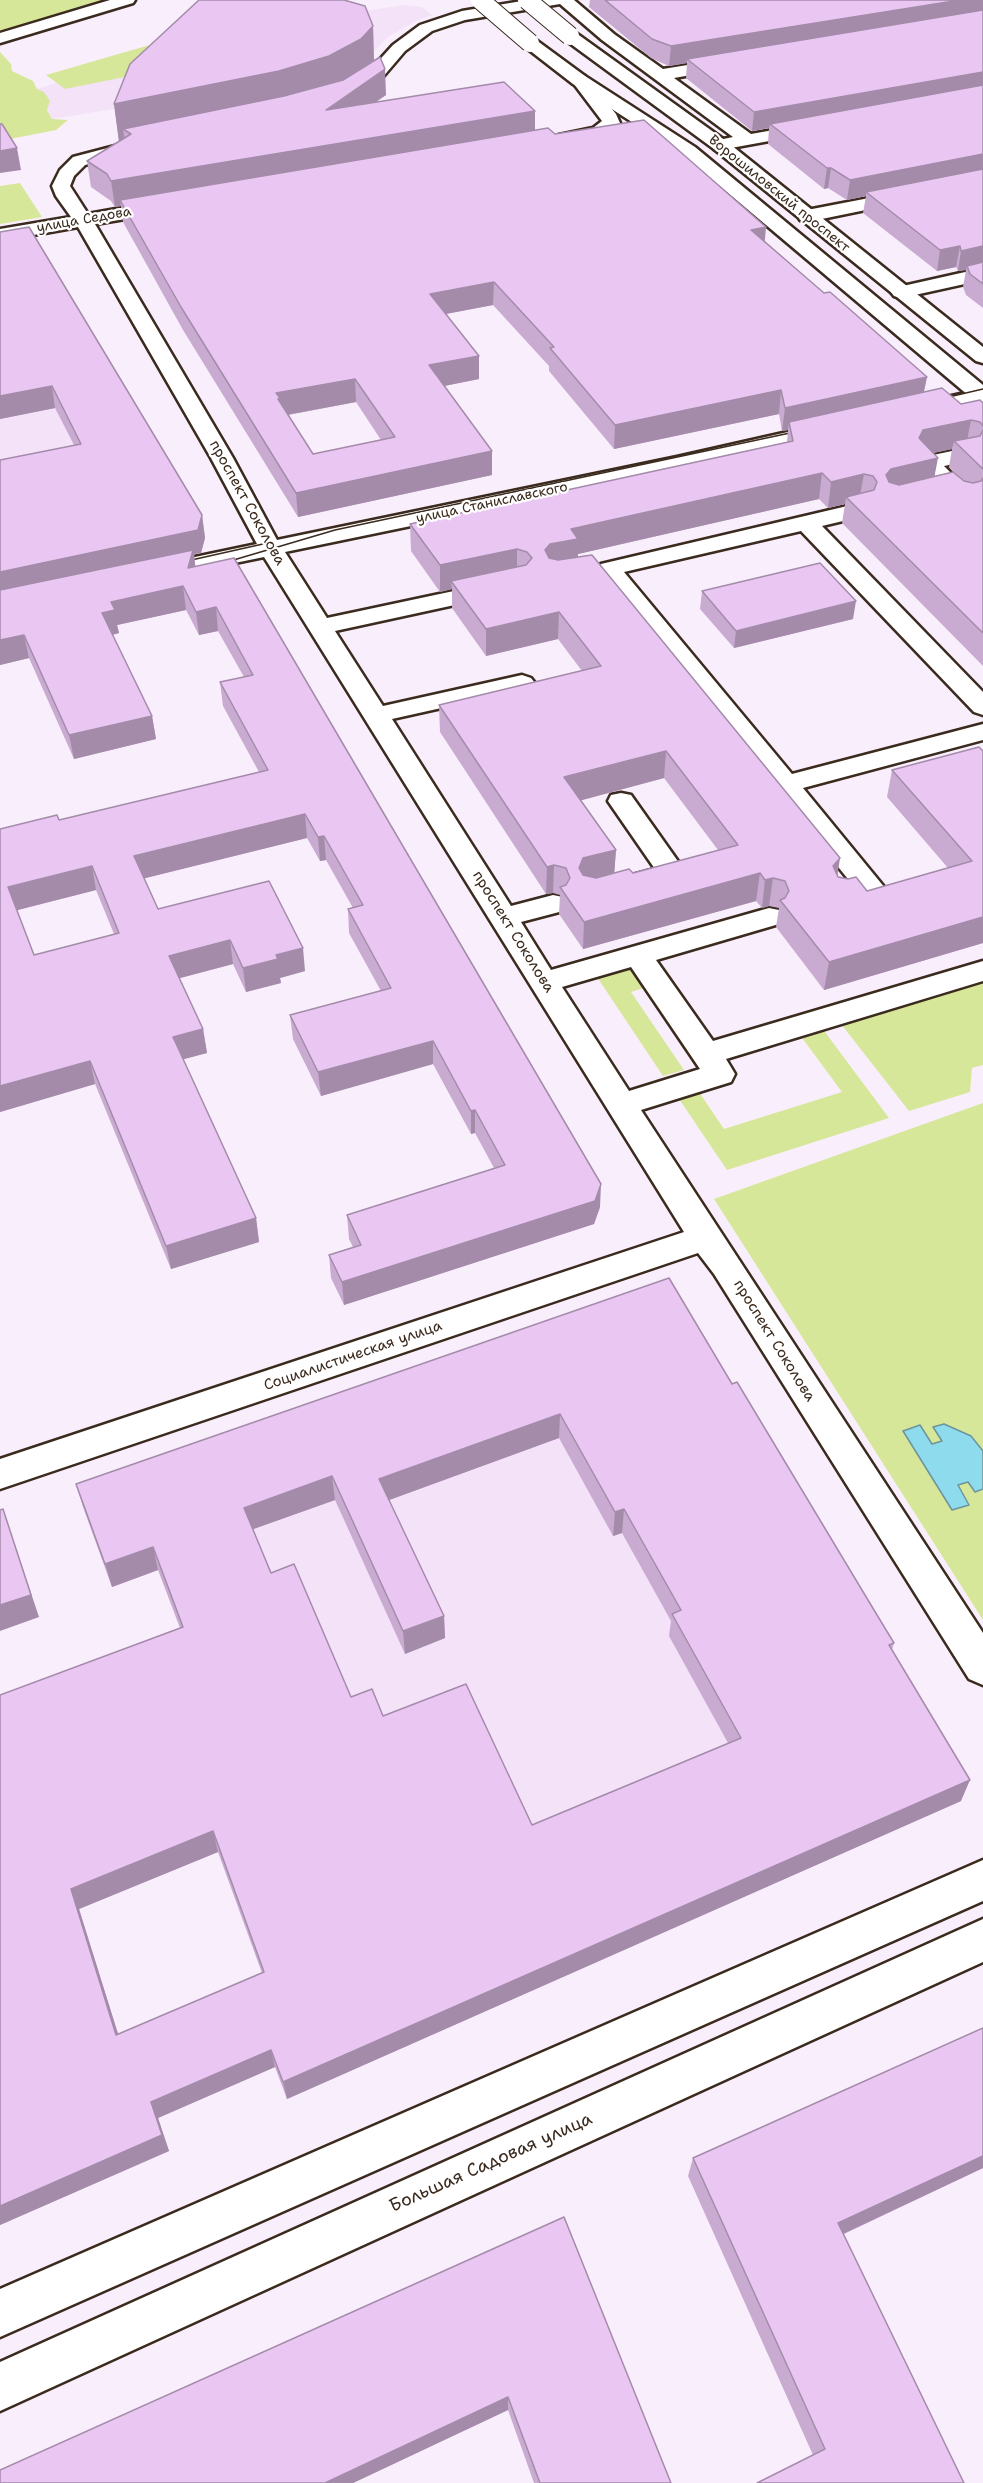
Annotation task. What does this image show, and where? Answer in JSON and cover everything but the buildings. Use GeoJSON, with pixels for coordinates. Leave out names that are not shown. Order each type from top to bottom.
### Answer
{"type":"FeatureCollection","features":[{"type":"Feature","properties":{"kind":"street"},"geometry":{"type":"LineString","coordinates":[[0,38],[127,0]]}},
{"type":"Feature","properties":{"kind":"street"},"geometry":{"type":"LineString","coordinates":[[480,0],[530,43],[579,80],[610,118],[611,123],[599,132],[563,139]]}},
{"type":"Feature","properties":{"kind":"street","name":"Ворошиловский проспект"},"geometry":{"type":"LineString","coordinates":[[527,0],[639,88],[720,145],[983,357]]}},
{"type":"Feature","properties":{"kind":"street"},"geometry":{"type":"LineString","coordinates":[[328,102],[338,99],[369,81],[399,48],[426,28],[462,16],[556,0]]}},
{"type":"Feature","properties":{"kind":"street","name":"Ворошиловский проспект"},"geometry":{"type":"LineString","coordinates":[[566,0],[608,37],[748,140]]}},
{"type":"Feature","properties":{"kind":"street"},"geometry":{"type":"LineString","coordinates":[[659,75],[751,60]]}},
{"type":"Feature","properties":{"kind":"street","name":"Ворошиловский проспект"},"geometry":{"type":"LineString","coordinates":[[579,80],[688,151],[983,395]]}},
{"type":"Feature","properties":{"kind":"street"},"geometry":{"type":"LineString","coordinates":[[720,145],[825,126]]}},
{"type":"Feature","properties":{"kind":"street"},"geometry":{"type":"LineString","coordinates":[[543,142],[629,129],[648,130],[665,135]]}},
{"type":"Feature","properties":{"kind":"street","name":"проспект Соколова"},"geometry":{"type":"LineString","coordinates":[[153,142],[80,161],[66,174],[61,186],[64,196],[82,220],[217,448],[255,523],[705,1238],[726,1265],[983,1666]]}},
{"type":"Feature","properties":{"kind":"street"},"geometry":{"type":"LineString","coordinates":[[807,216],[983,181]]}},
{"type":"Feature","properties":{"kind":"street","name":"улица Седова"},"geometry":{"type":"LineString","coordinates":[[0,235],[184,203]]}},
{"type":"Feature","properties":{"kind":"street"},"geometry":{"type":"LineString","coordinates":[[901,292],[983,274]]}},
{"type":"Feature","properties":{"kind":"street"},"geometry":{"type":"LineString","coordinates":[[899,414],[983,395]]}},
{"type":"Feature","properties":{"kind":"street","name":"улица Станиславского"},"geometry":{"type":"LineString","coordinates":[[135,577],[677,464],[854,424]]}},
{"type":"Feature","properties":{"kind":"street"},"geometry":{"type":"LineString","coordinates":[[924,495],[960,494],[927,463],[966,454]]}},
{"type":"Feature","properties":{"kind":"street"},"geometry":{"type":"LineString","coordinates":[[844,895],[872,888],[786,784],[599,570],[860,510]]}},
{"type":"Feature","properties":{"kind":"street"},"geometry":{"type":"LineString","coordinates":[[806,523],[983,706]]}},
{"type":"Feature","properties":{"kind":"street"},"geometry":{"type":"LineString","coordinates":[[321,627],[517,585]]}},
{"type":"Feature","properties":{"kind":"street"},"geometry":{"type":"LineString","coordinates":[[376,715],[522,683]]}},
{"type":"Feature","properties":{"kind":"street"},"geometry":{"type":"LineString","coordinates":[[786,784],[983,732]]}},
{"type":"Feature","properties":{"kind":"street"},"geometry":{"type":"LineString","coordinates":[[616,888],[672,873],[621,801]]}},
{"type":"Feature","properties":{"kind":"street"},"geometry":{"type":"LineString","coordinates":[[504,917],[553,904]]}},
{"type":"Feature","properties":{"kind":"street"},"geometry":{"type":"LineString","coordinates":[[544,982],[769,917]]}},
{"type":"Feature","properties":{"kind":"street"},"geometry":{"type":"LineString","coordinates":[[621,1105],[720,1074],[638,955]]}},
{"type":"Feature","properties":{"kind":"street"},"geometry":{"type":"LineString","coordinates":[[706,1054],[983,971]]}},
{"type":"Feature","properties":{"kind":"street","name":"Социалистическая улица"},"geometry":{"type":"LineString","coordinates":[[0,1474],[705,1238]]}},
{"type":"Feature","properties":{"kind":"street"},"geometry":{"type":"LineString","coordinates":[[0,2313],[983,1880]]}},
{"type":"Feature","properties":{"kind":"street","name":"Большая Садовая улица"},"geometry":{"type":"LineString","coordinates":[[0,2386],[983,1940]]}},
{"type":"Feature","properties":{"kind":"shaded area"},"geometry":{"type":"Polygon","coordinates":[[[404,5],[422,7],[432,15],[388,37],[356,69],[52,119],[37,89],[118,63],[357,12],[404,5]]]}},
{"type":"Feature","properties":{"kind":"shaded area"},"geometry":{"type":"Polygon","coordinates":[[[110,378],[155,452],[0,483],[0,399],[110,378]]]}},
{"type":"Feature","properties":{"kind":"shaded area"},"geometry":{"type":"Polygon","coordinates":[[[666,1303],[961,1801],[390,2053],[169,1477],[666,1303]]]}},
{"type":"Feature","properties":{"kind":"green space"},"geometry":{"type":"Polygon","coordinates":[[[0,0],[104,0],[0,31],[0,0]]]}},
{"type":"Feature","properties":{"kind":"green space"},"geometry":{"type":"Polygon","coordinates":[[[160,42],[164,69],[65,89],[46,75],[160,42]]]}},
{"type":"Feature","properties":{"kind":"green space"},"geometry":{"type":"Polygon","coordinates":[[[0,52],[11,64],[12,71],[33,81],[37,89],[44,92],[50,101],[47,110],[52,119],[68,120],[56,130],[0,141],[0,52]]]}},
{"type":"Feature","properties":{"kind":"green space"},"geometry":{"type":"Polygon","coordinates":[[[20,183],[42,217],[0,224],[0,186],[20,183]]]}},
{"type":"Feature","properties":{"kind":"green space"},"geometry":{"type":"Polygon","coordinates":[[[636,966],[650,986],[631,992],[684,1070],[663,1076],[597,977],[636,966]]]}},
{"type":"Feature","properties":{"kind":"green space"},"geometry":{"type":"Polygon","coordinates":[[[983,981],[983,1065],[972,1068],[970,1092],[909,1111],[841,1024],[983,981]]]}},
{"type":"Feature","properties":{"kind":"green space"},"geometry":{"type":"Polygon","coordinates":[[[819,1024],[889,1118],[727,1170],[677,1096],[697,1089],[724,1129],[842,1092],[797,1031],[819,1024]]]}},
{"type":"Feature","properties":{"kind":"green space"},"geometry":{"type":"Polygon","coordinates":[[[983,1103],[983,1620],[714,1199],[983,1103]]]}},
{"type":"Feature","properties":{"kind":"water"},"geometry":{"type":"Polygon","coordinates":[[[944,1424],[971,1436],[983,1451],[983,1489],[975,1492],[968,1482],[958,1485],[969,1505],[952,1510],[903,1431],[920,1425],[932,1444],[942,1441],[933,1427],[944,1424]]]}},
{"type":"Feature","properties":{"kind":"tram line"},"geometry":{"type":"LineString","coordinates":[[936,400],[983,389]]}},
{"type":"Feature","properties":{"kind":"tram line"},"geometry":{"type":"LineString","coordinates":[[220,564],[335,530],[804,430]]}},
{"type":"Feature","properties":{"kind":"tram line"},"geometry":{"type":"LineString","coordinates":[[178,563],[263,544]]}}]}
